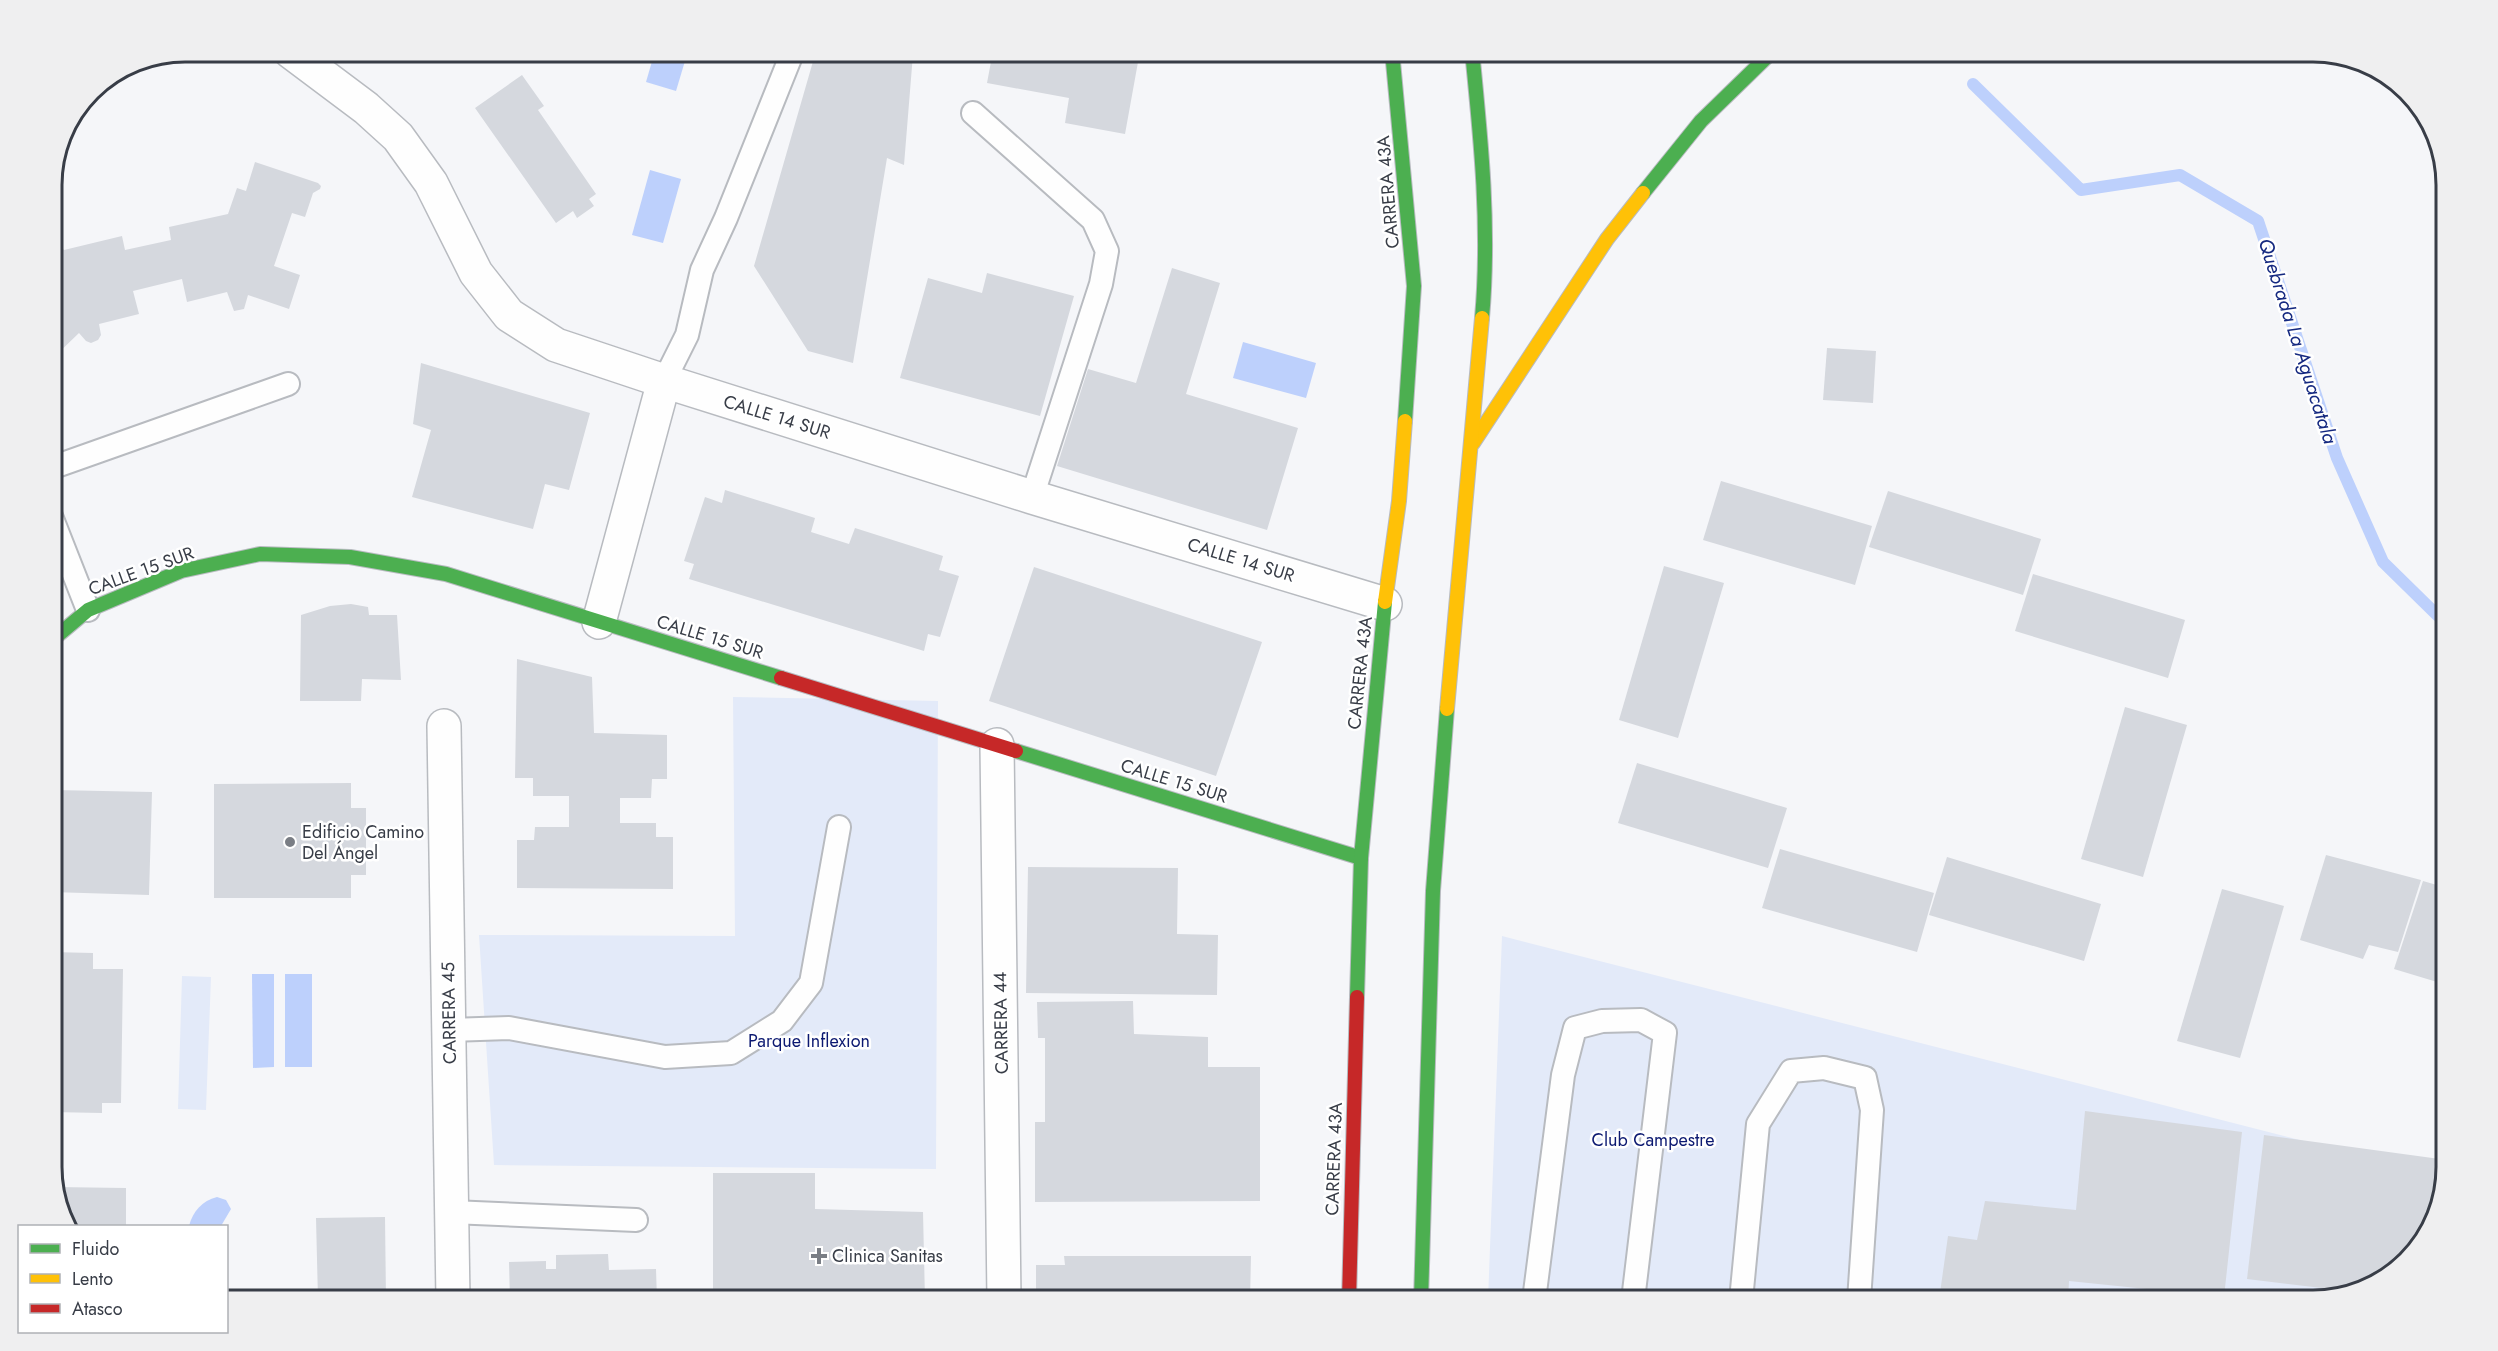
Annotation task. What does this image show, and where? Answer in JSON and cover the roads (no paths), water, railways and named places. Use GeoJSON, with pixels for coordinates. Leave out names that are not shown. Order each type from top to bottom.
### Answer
{"type":"FeatureCollection","features":[{"type":"Feature","properties":{"kind":"main road","name":"CARRERA 43A"},"geometry":{"type":"LineString","coordinates":[[1349,1290],[1361,858],[1385,604],[1399,501],[1414,286],[1393,62]]}},
{"type":"Feature","properties":{"kind":"main road"},"geometry":{"type":"LineString","coordinates":[[1421,1290],[1433,891],[1486,275],[1484,174],[1473,62]]}},
{"type":"Feature","properties":{"kind":"main road"},"geometry":{"type":"LineString","coordinates":[[1470,447],[1607,239],[1701,121],[1762,62]]}},
{"type":"Feature","properties":{"kind":"main road","name":"CALLE 15 SUR"},"geometry":{"type":"LineString","coordinates":[[62,632],[88,610],[181,571],[260,554],[350,557],[446,574],[1361,858]]}},
{"type":"Feature","properties":{"kind":"street","name":"CALLE 14 SUR"},"geometry":{"type":"LineString","coordinates":[[305,62],[366,108],[398,137],[431,183],[476,273],[509,315],[555,345],[1032,497],[1385,604]]}},
{"type":"Feature","properties":{"kind":"street"},"geometry":{"type":"LineString","coordinates":[[600,622],[664,381]]}},
{"type":"Feature","properties":{"kind":"street","name":"CARRERA 45"},"geometry":{"type":"LineString","coordinates":[[444,726],[453,1290]]}},
{"type":"Feature","properties":{"kind":"street","name":"CARRERA 44"},"geometry":{"type":"LineString","coordinates":[[997,745],[1004,1290]]}},
{"type":"Feature","properties":{"kind":"lane"},"geometry":{"type":"LineString","coordinates":[[664,381],[687,335],[702,270],[726,218],[789,62]]}},
{"type":"Feature","properties":{"kind":"lane"},"geometry":{"type":"LineString","coordinates":[[973,113],[1093,220],[1107,251],[1101,284],[1032,497]]}},
{"type":"Feature","properties":{"kind":"lane"},"geometry":{"type":"LineString","coordinates":[[62,464],[288,384]]}},
{"type":"Feature","properties":{"kind":"lane"},"geometry":{"type":"LineString","coordinates":[[62,544],[88,610]]}},
{"type":"Feature","properties":{"kind":"lane"},"geometry":{"type":"LineString","coordinates":[[450,1030],[509,1028],[664,1057],[731,1053],[782,1021],[811,983],[839,827]]}},
{"type":"Feature","properties":{"kind":"lane"},"geometry":{"type":"LineString","coordinates":[[1535,1290],[1563,1075],[1575,1028],[1602,1021],[1641,1020],[1665,1033],[1634,1290]]}},
{"type":"Feature","properties":{"kind":"lane"},"geometry":{"type":"LineString","coordinates":[[1742,1290],[1758,1124],[1791,1071],[1824,1068],[1865,1078],[1872,1110],[1860,1290]]}},
{"type":"Feature","properties":{"kind":"lane"},"geometry":{"type":"LineString","coordinates":[[452,1212],[636,1220]]}},
{"type":"Feature","properties":{"kind":"water"},"geometry":{"type":"Polygon","coordinates":[[[652,62],[685,62],[676,91],[646,82],[652,62]]]}},
{"type":"Feature","properties":{"kind":"water"},"geometry":{"type":"Polygon","coordinates":[[[650,170],[681,179],[663,243],[632,235],[650,170]]]}},
{"type":"Feature","properties":{"kind":"water"},"geometry":{"type":"Polygon","coordinates":[[[1243,342],[1316,363],[1306,398],[1233,378],[1243,342]]]}},
{"type":"Feature","properties":{"kind":"water"},"geometry":{"type":"Polygon","coordinates":[[[252,974],[274,974],[274,1067],[253,1068],[252,974]]]}},
{"type":"Feature","properties":{"kind":"water"},"geometry":{"type":"Polygon","coordinates":[[[285,974],[312,974],[312,1067],[285,1067],[285,974]]]}},
{"type":"Feature","properties":{"kind":"water"},"geometry":{"type":"Polygon","coordinates":[[[217,1197],[226,1200],[231,1209],[222,1225],[189,1225],[199,1207],[217,1197]]]}},
{"type":"Feature","properties":{"kind":"waterway","name":"Quebrada La Aguacatala"},"geometry":{"type":"LineString","coordinates":[[1973,84],[2081,190],[2180,175],[2258,221],[2337,458],[2383,562],[2436,614]]}},
{"type":"Feature","properties":{"kind":"place","name":"Edificio Camino Del Ángel"},"geometry":{"type":"Point","coordinates":[290,842]}},
{"type":"Feature","properties":{"kind":"place","name":"Clinica Sanitas"},"geometry":{"type":"Point","coordinates":[819,1256]}},
{"type":"Feature","properties":{"kind":"park label","name":"Parque Inflexion"},"geometry":{"type":"Point","coordinates":[809,1041]}},
{"type":"Feature","properties":{"kind":"park label","name":"Club Campestre"},"geometry":{"type":"Point","coordinates":[1653,1140]}}]}
